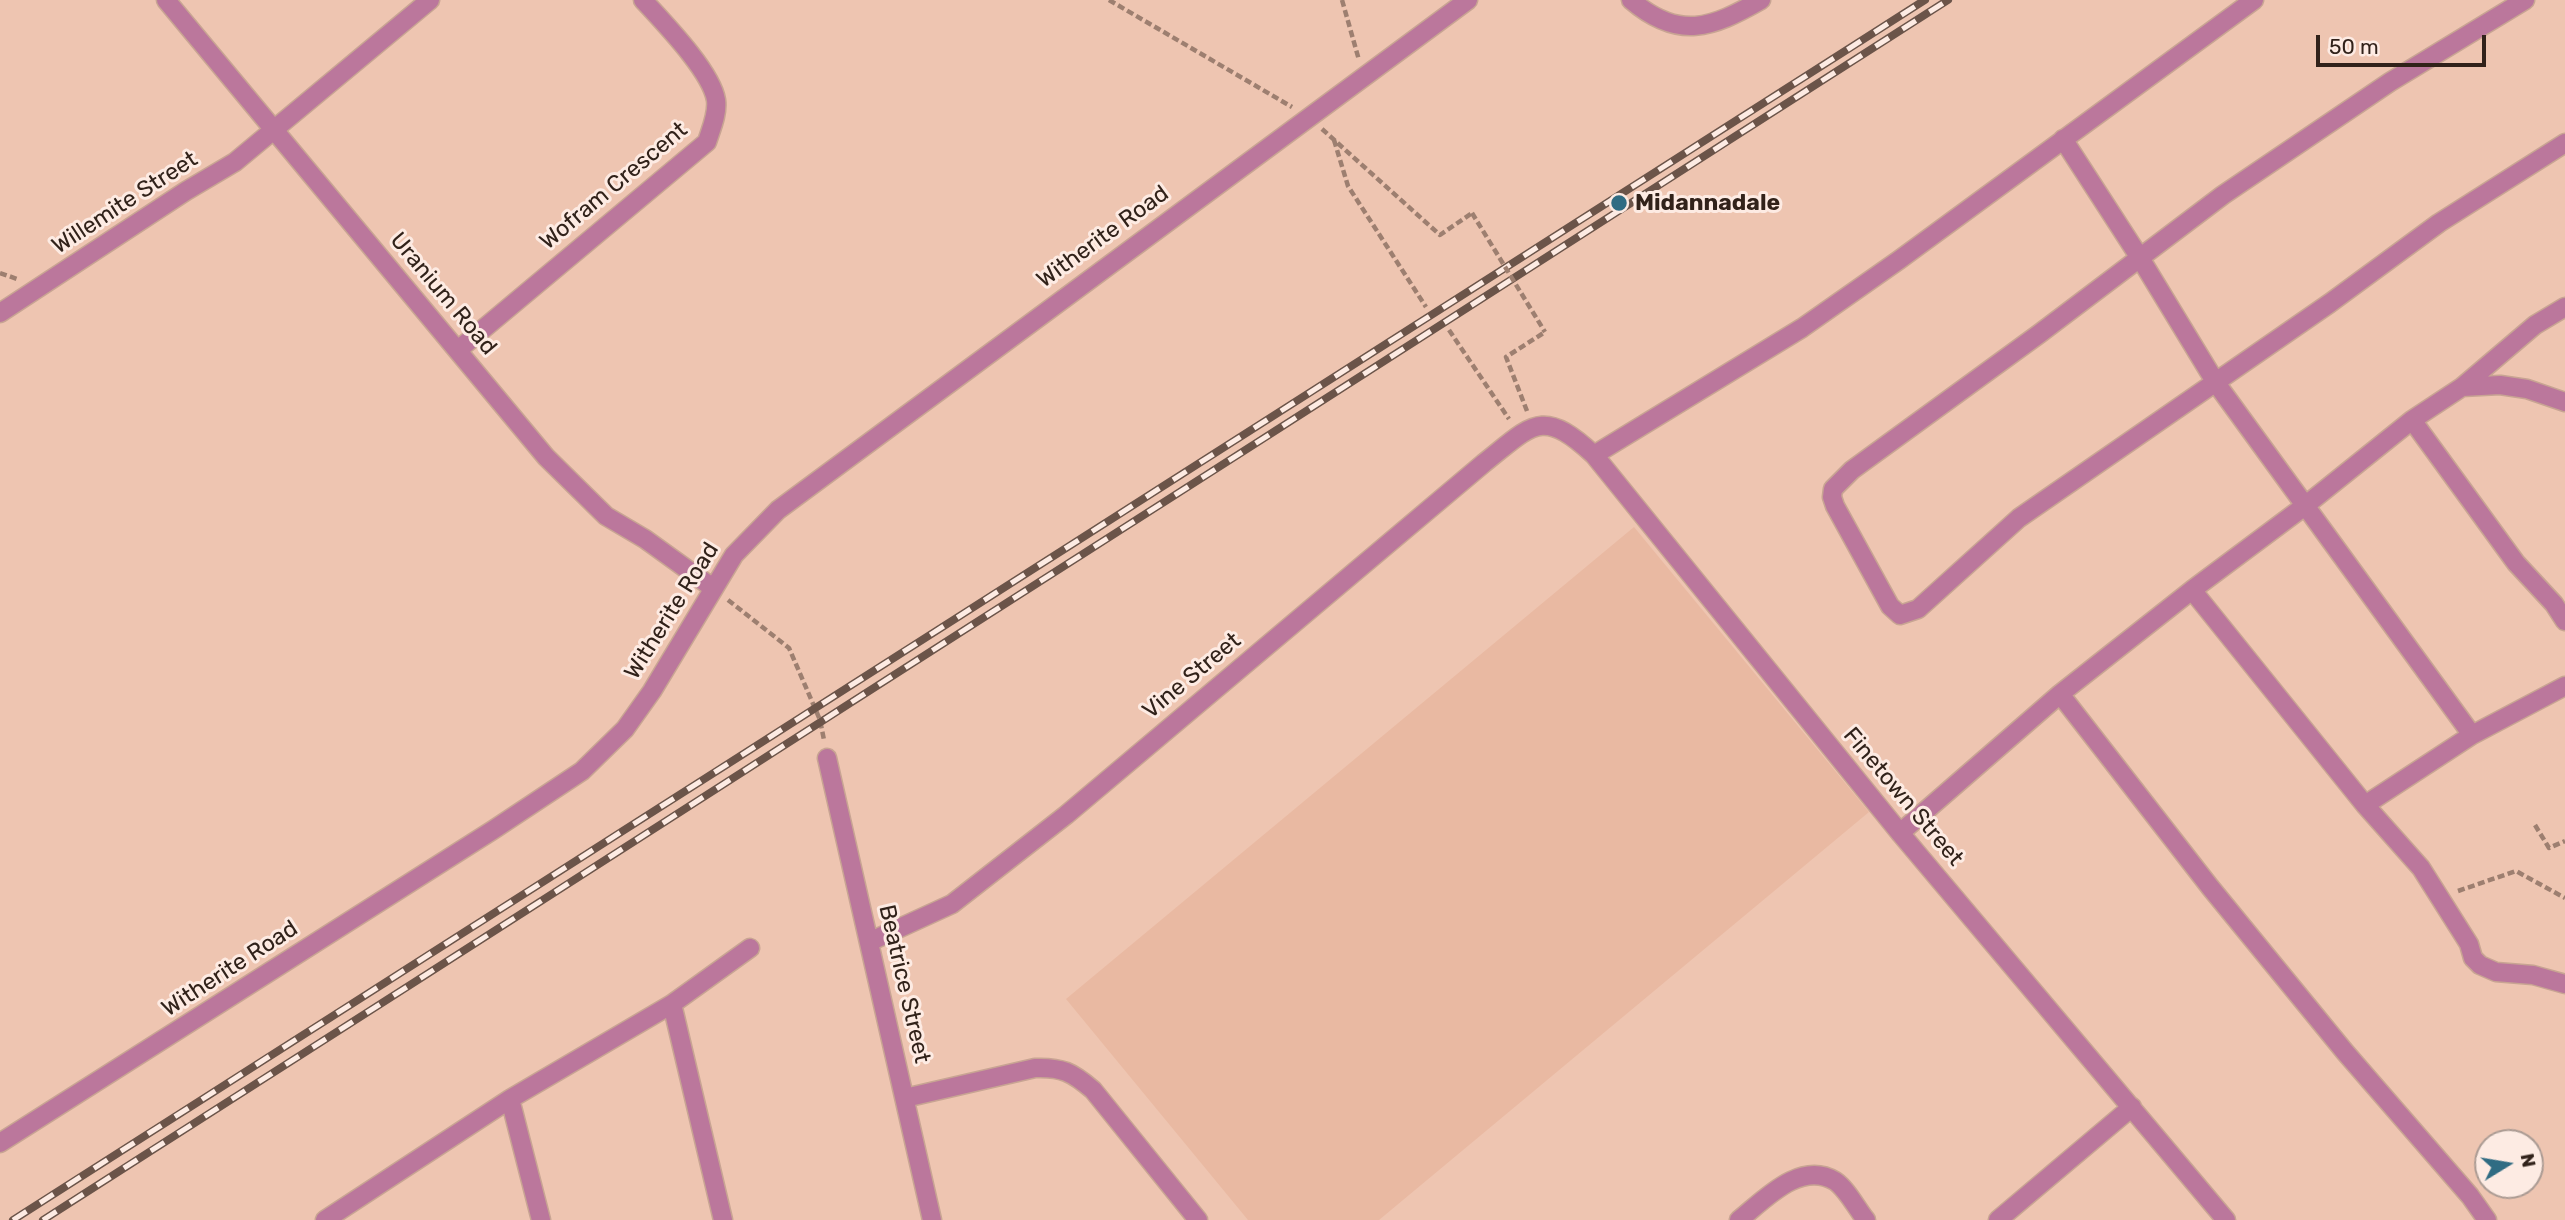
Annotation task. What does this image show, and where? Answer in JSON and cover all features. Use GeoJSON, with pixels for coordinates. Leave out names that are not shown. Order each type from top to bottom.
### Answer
{"type":"FeatureCollection","features":[{"type":"Feature","properties":{"kind":"street","name":"Uranium Road"},"geometry":{"type":"LineString","coordinates":[[166,0],[546,457],[606,516],[645,539],[713,588]]}},
{"type":"Feature","properties":{"kind":"street"},"geometry":{"type":"LineString","coordinates":[[274,131],[430,0]]}},
{"type":"Feature","properties":{"kind":"street","name":"Wofram Crescent"},"geometry":{"type":"LineString","coordinates":[[458,350],[707,142],[715,120],[716,100],[706,74],[643,0]]}},
{"type":"Feature","properties":{"kind":"street","name":"Witherite Road"},"geometry":{"type":"LineString","coordinates":[[0,1143],[582,771],[625,729],[652,691],[734,555],[778,510],[1053,304],[1468,0]]}},
{"type":"Feature","properties":{"kind":"street"},"geometry":{"type":"LineString","coordinates":[[1631,0],[1644,11],[1676,25],[1691,26],[1719,22],[1761,0]]}},
{"type":"Feature","properties":{"kind":"street"},"geometry":{"type":"LineString","coordinates":[[1594,455],[1802,328],[2254,0]]}},
{"type":"Feature","properties":{"kind":"street"},"geometry":{"type":"LineString","coordinates":[[2525,0],[2390,82],[2222,195],[2039,334],[1886,443],[1840,480],[1833,489],[1835,506],[1890,606],[1900,615],[1917,610],[2019,518],[2330,303],[2439,223],[2565,143]]}},
{"type":"Feature","properties":{"kind":"street","name":"Willemite Street"},"geometry":{"type":"LineString","coordinates":[[0,313],[235,162],[274,131]]}},
{"type":"Feature","properties":{"kind":"street"},"geometry":{"type":"LineString","coordinates":[[2063,139],[2216,383],[2472,735]]}},
{"type":"Feature","properties":{"kind":"street"},"geometry":{"type":"LineString","coordinates":[[1900,833],[2060,694],[2412,420],[2462,387],[2535,326],[2565,307]]}},
{"type":"Feature","properties":{"kind":"street"},"geometry":{"type":"LineString","coordinates":[[2462,387],[2500,385],[2527,389],[2565,402]]}},
{"type":"Feature","properties":{"kind":"street"},"geometry":{"type":"LineString","coordinates":[[2412,420],[2516,563],[2554,604],[2565,621]]}},
{"type":"Feature","properties":{"kind":"street","name":"Finetown Street"},"geometry":{"type":"LineString","coordinates":[[1526,431],[1549,425],[1570,435],[1594,455],[1900,833],[2225,1220]]}},
{"type":"Feature","properties":{"kind":"street","name":"Vine Street"},"geometry":{"type":"LineString","coordinates":[[869,943],[952,904],[1045,831],[1526,431]]}},
{"type":"Feature","properties":{"kind":"street"},"geometry":{"type":"LineString","coordinates":[[2192,590],[2365,805],[2421,868],[2469,944],[2473,958],[2480,965],[2496,972],[2533,975],[2565,984]]}},
{"type":"Feature","properties":{"kind":"street"},"geometry":{"type":"LineString","coordinates":[[2365,805],[2472,735],[2565,686]]}},
{"type":"Feature","properties":{"kind":"street"},"geometry":{"type":"LineString","coordinates":[[2060,694],[2277,970],[2470,1196],[2487,1220]]}},
{"type":"Feature","properties":{"kind":"street","name":"Beatrice Street"},"geometry":{"type":"LineString","coordinates":[[827,758],[932,1220]]}},
{"type":"Feature","properties":{"kind":"street"},"geometry":{"type":"LineString","coordinates":[[326,1220],[510,1099],[672,1004],[750,948]]}},
{"type":"Feature","properties":{"kind":"street"},"geometry":{"type":"LineString","coordinates":[[672,1004],[723,1220]]}},
{"type":"Feature","properties":{"kind":"street"},"geometry":{"type":"LineString","coordinates":[[905,1098],[1035,1069],[1054,1067],[1075,1074],[1093,1090],[1198,1220]]}},
{"type":"Feature","properties":{"kind":"street"},"geometry":{"type":"LineString","coordinates":[[510,1099],[541,1220]]}},
{"type":"Feature","properties":{"kind":"street"},"geometry":{"type":"LineString","coordinates":[[1997,1220],[2132,1107]]}},
{"type":"Feature","properties":{"kind":"street"},"geometry":{"type":"LineString","coordinates":[[1739,1220],[1788,1182],[1804,1175],[1812,1175],[1837,1182],[1866,1220]]}},
{"type":"Feature","properties":{"kind":"path"},"geometry":{"type":"LineString","coordinates":[[1109,0],[1310,118],[1440,235],[1472,213],[1545,332],[1506,357],[1526,431]]}},
{"type":"Feature","properties":{"kind":"path"},"geometry":{"type":"LineString","coordinates":[[1342,0],[1364,77]]}},
{"type":"Feature","properties":{"kind":"path"},"geometry":{"type":"LineString","coordinates":[[1333,139],[1349,186],[1426,307]]}},
{"type":"Feature","properties":{"kind":"path"},"geometry":{"type":"LineString","coordinates":[[1449,330],[1526,431]]}},
{"type":"Feature","properties":{"kind":"path"},"geometry":{"type":"LineString","coordinates":[[713,588],[789,648],[821,720],[827,758]]}},
{"type":"Feature","properties":{"kind":"path"},"geometry":{"type":"LineString","coordinates":[[2535,825],[2549,848],[2565,841]]}},
{"type":"Feature","properties":{"kind":"path"},"geometry":{"type":"LineString","coordinates":[[2441,897],[2516,871],[2565,898]]}},
{"type":"Feature","properties":{"kind":"shaded area"},"geometry":{"type":"Polygon","coordinates":[[[1634,527],[1869,812],[1379,1220],[1248,1220],[1066,999],[1634,527]]]}},
{"type":"Feature","properties":{"kind":"railway"},"geometry":{"type":"LineString","coordinates":[[13,1220],[1925,0]]}},
{"type":"Feature","properties":{"kind":"railway"},"geometry":{"type":"LineString","coordinates":[[43,1220],[1948,0]]}},
{"type":"Feature","properties":{"kind":"place","name":"Midannadale"},"geometry":{"type":"Point","coordinates":[1619,203]}}]}
